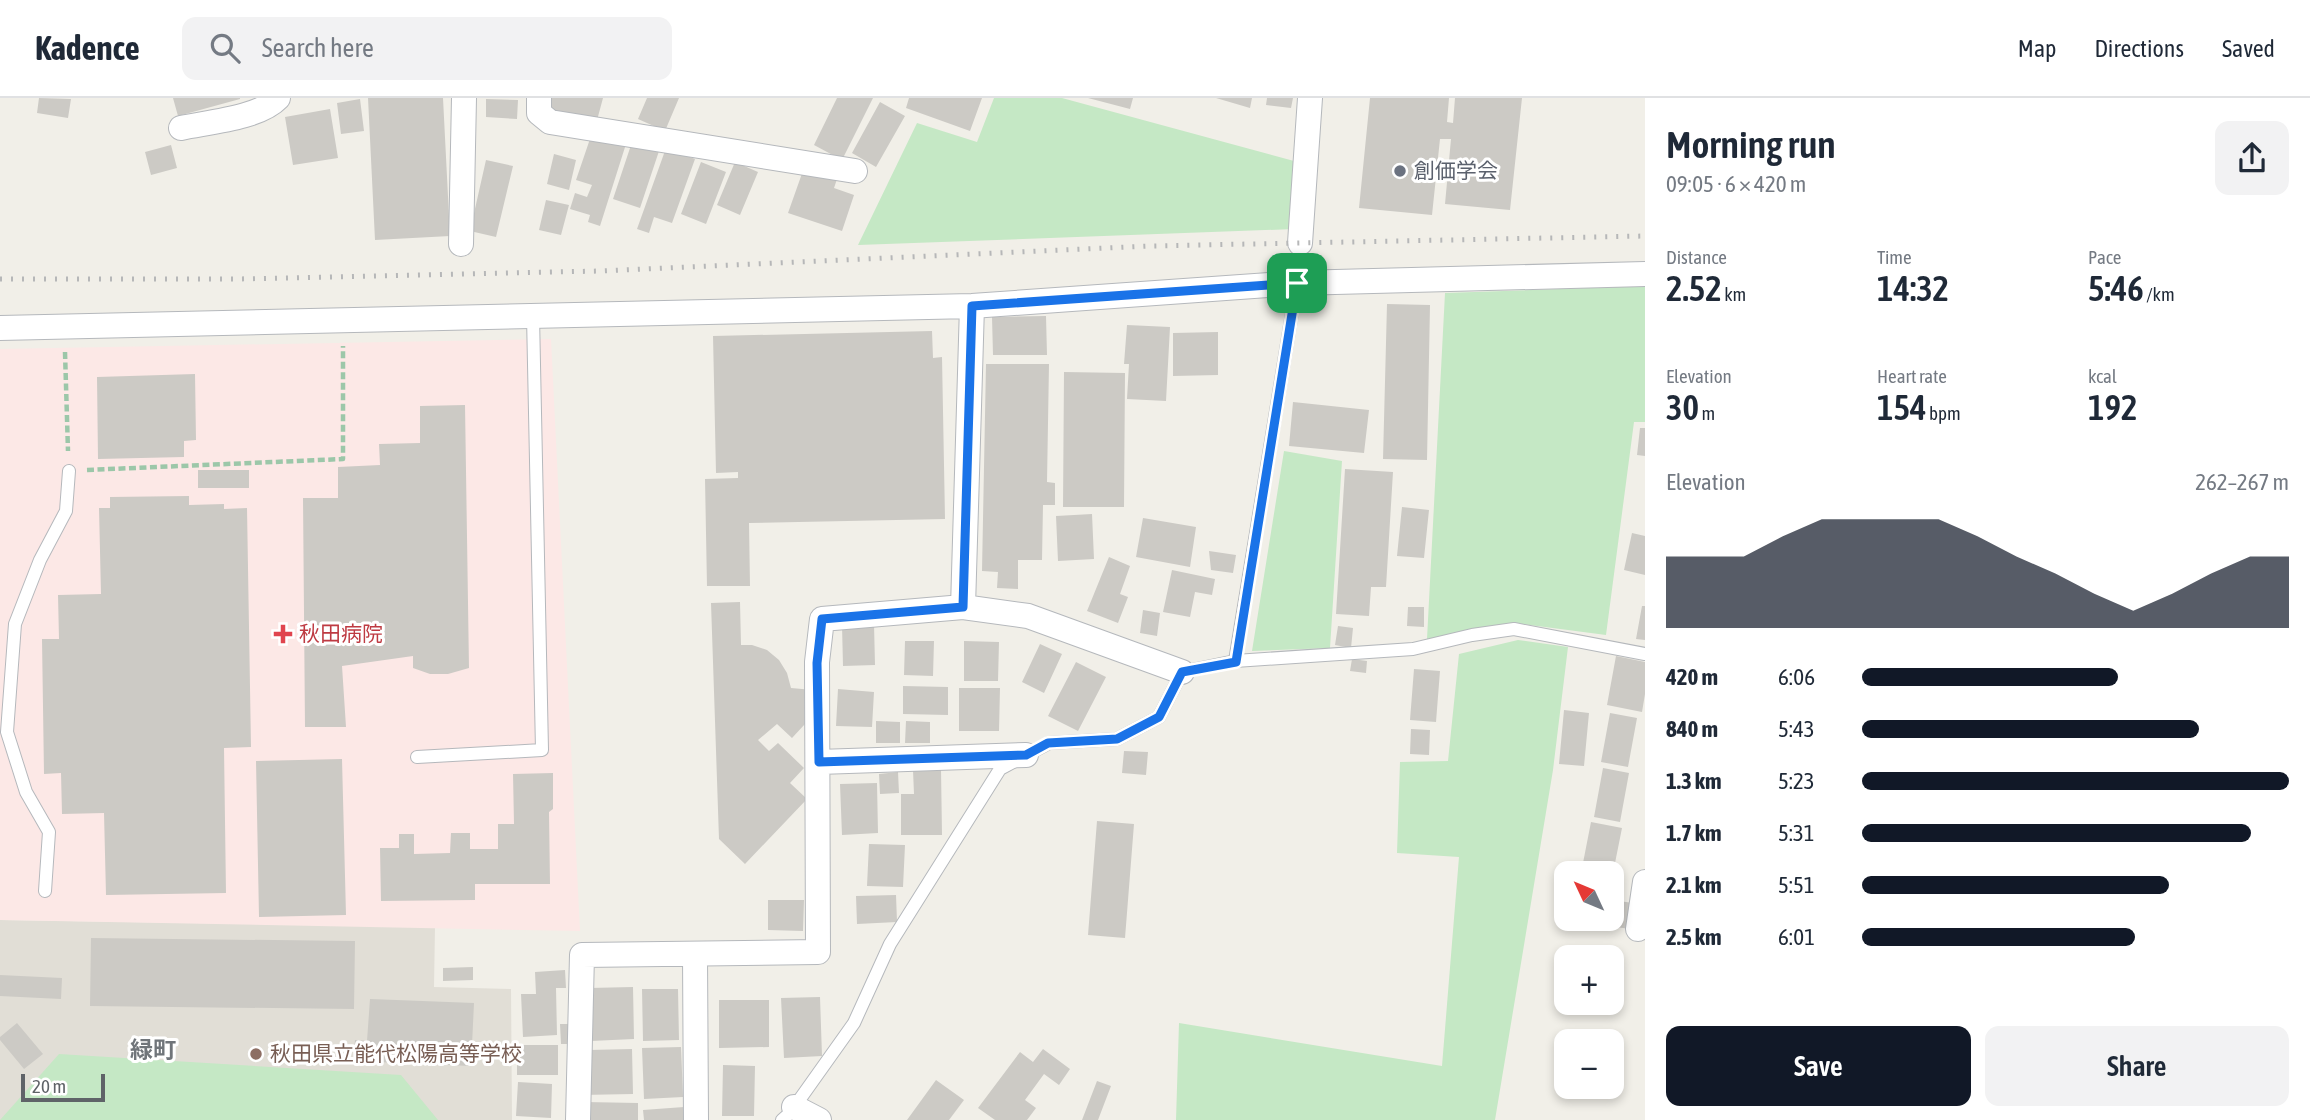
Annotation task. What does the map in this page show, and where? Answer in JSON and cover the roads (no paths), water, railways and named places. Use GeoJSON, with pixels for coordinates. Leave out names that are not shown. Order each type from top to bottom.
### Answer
{"type":"FeatureCollection","features":[{"type":"Feature","properties":{"kind":"street"},"geometry":{"type":"LineString","coordinates":[[181,128],[258,111],[271,106],[278,98]]}},
{"type":"Feature","properties":{"kind":"street"},"geometry":{"type":"LineString","coordinates":[[461,244],[464,98]]}},
{"type":"Feature","properties":{"kind":"street"},"geometry":{"type":"LineString","coordinates":[[539,98],[539,113],[550,122],[855,172]]}},
{"type":"Feature","properties":{"kind":"street"},"geometry":{"type":"LineString","coordinates":[[1300,243],[1310,98]]}},
{"type":"Feature","properties":{"kind":"street"},"geometry":{"type":"LineString","coordinates":[[0,328],[972,306],[1297,283],[1645,274]]}},
{"type":"Feature","properties":{"kind":"street"},"geometry":{"type":"LineString","coordinates":[[963,607],[972,306]]}},
{"type":"Feature","properties":{"kind":"street"},"geometry":{"type":"LineString","coordinates":[[578,1120],[582,955],[818,952],[817,663],[822,619],[963,607],[1028,616],[1182,672]]}},
{"type":"Feature","properties":{"kind":"street"},"geometry":{"type":"LineString","coordinates":[[819,762],[1026,755]]}},
{"type":"Feature","properties":{"kind":"street"},"geometry":{"type":"LineString","coordinates":[[1638,929],[1645,882]]}},
{"type":"Feature","properties":{"kind":"street"},"geometry":{"type":"LineString","coordinates":[[695,955],[696,1120]]}},
{"type":"Feature","properties":{"kind":"street"},"geometry":{"type":"LineString","coordinates":[[788,1113],[819,1120]]}},
{"type":"Feature","properties":{"kind":"lane"},"geometry":{"type":"LineString","coordinates":[[1236,662],[1297,283],[1300,243]]}},
{"type":"Feature","properties":{"kind":"lane"},"geometry":{"type":"LineString","coordinates":[[417,757],[542,750],[533,316]]}},
{"type":"Feature","properties":{"kind":"lane"},"geometry":{"type":"LineString","coordinates":[[45,891],[50,832],[26,792],[4,732],[6,655],[40,560],[66,511],[69,471]]}},
{"type":"Feature","properties":{"kind":"lane"},"geometry":{"type":"LineString","coordinates":[[788,1113],[854,1023],[890,944],[1000,769],[1048,743],[1117,739],[1159,717],[1182,672],[1236,662],[1413,649],[1472,635],[1514,629],[1645,654]]}},
{"type":"Feature","properties":{"kind":"railway"},"geometry":{"type":"LineString","coordinates":[[0,279],[238,279],[600,271],[1151,246],[1645,236]]}},
{"type":"Feature","properties":{"kind":"place","name":"創価学会"},"geometry":{"type":"Point","coordinates":[1400,171]}},
{"type":"Feature","properties":{"kind":"place","name":"秋田病院"},"geometry":{"type":"Point","coordinates":[283,634]}},
{"type":"Feature","properties":{"kind":"place","name":"秋田県立能代松陽高等学校"},"geometry":{"type":"Point","coordinates":[256,1054]}},
{"type":"Feature","properties":{"kind":"district","name":"緑町"},"geometry":{"type":"Point","coordinates":[153,1050]}}]}
